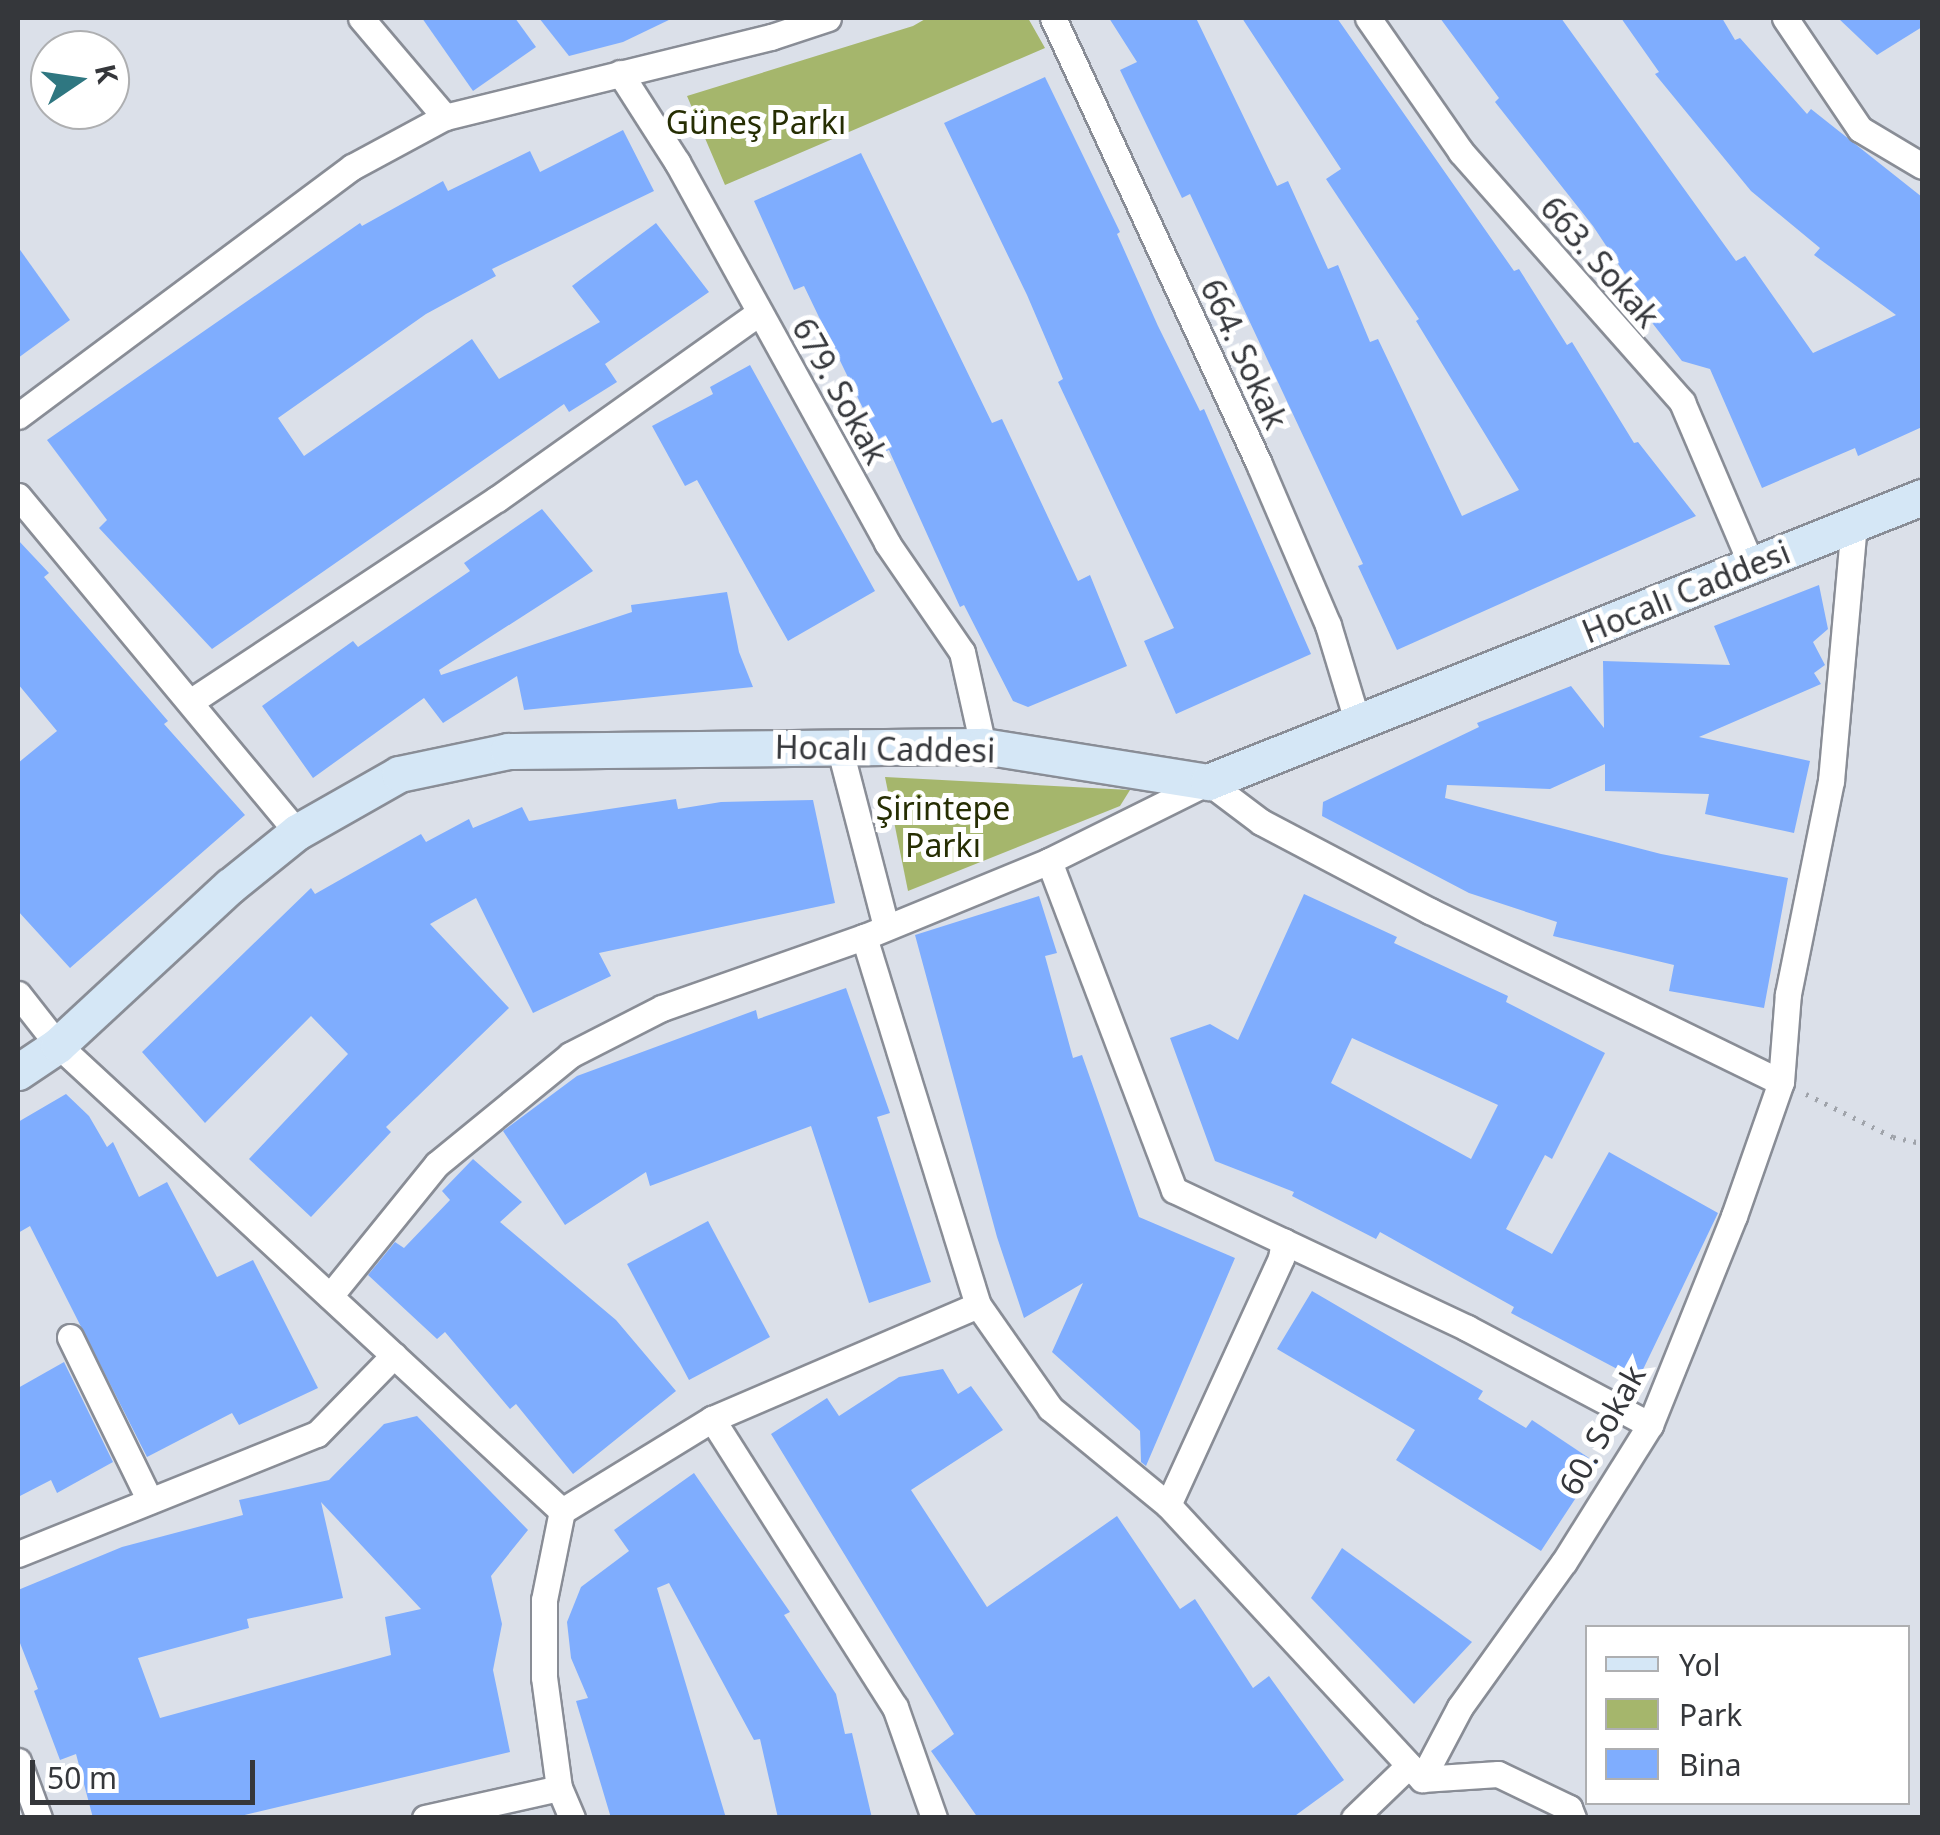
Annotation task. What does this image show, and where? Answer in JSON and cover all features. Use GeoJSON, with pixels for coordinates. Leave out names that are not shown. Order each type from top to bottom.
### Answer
{"type":"FeatureCollection","features":[{"type":"Feature","properties":{"kind":"street"},"geometry":{"type":"LineString","coordinates":[[361,18],[445,118]]}},
{"type":"Feature","properties":{"kind":"street"},"geometry":{"type":"LineString","coordinates":[[18,416],[352,167],[445,118],[620,74],[764,27],[828,18]]}},
{"type":"Feature","properties":{"kind":"street","name":"664. Sokak"},"geometry":{"type":"LineString","coordinates":[[1052,18],[1259,464],[1328,625],[1358,724]]}},
{"type":"Feature","properties":{"kind":"street","name":"663. Sokak"},"geometry":{"type":"LineString","coordinates":[[1368,18],[1461,152],[1682,402],[1752,566]]}},
{"type":"Feature","properties":{"kind":"street"},"geometry":{"type":"LineString","coordinates":[[1785,18],[1860,129],[1922,166]]}},
{"type":"Feature","properties":{"kind":"street","name":"679. Sokak"},"geometry":{"type":"LineString","coordinates":[[620,74],[678,162],[887,543],[962,652],[982,746]]}},
{"type":"Feature","properties":{"kind":"street"},"geometry":{"type":"LineString","coordinates":[[190,702],[496,499],[759,313]]}},
{"type":"Feature","properties":{"kind":"street"},"geometry":{"type":"LineString","coordinates":[[18,496],[297,832]]}},
{"type":"Feature","properties":{"kind":"street","name":"Hocalı Caddesi"},"geometry":{"type":"LineString","coordinates":[[18,1072],[58,1045],[230,886],[297,832],[399,774],[508,751],[982,746],[1208,782],[1922,498]]}},
{"type":"Feature","properties":{"kind":"street","name":"60. Sokak"},"geometry":{"type":"LineString","coordinates":[[1354,1818],[1415,1772],[1564,1562],[1650,1425],[1734,1216],[1781,1082],[1788,994],[1832,781],[1854,525]]}},
{"type":"Feature","properties":{"kind":"street"},"geometry":{"type":"LineString","coordinates":[[839,746],[875,931],[978,1305],[1050,1408],[1168,1505],[1415,1772],[1498,1774],[1569,1808],[1573,1818]]}},
{"type":"Feature","properties":{"kind":"street"},"geometry":{"type":"LineString","coordinates":[[330,1296],[437,1164],[570,1055],[662,1008],[875,931],[1049,861],[1208,782],[1261,822],[1430,912],[1781,1082]]}},
{"type":"Feature","properties":{"kind":"street"},"geometry":{"type":"LineString","coordinates":[[1049,861],[1174,1190],[1467,1328],[1650,1425]]}},
{"type":"Feature","properties":{"kind":"street"},"geometry":{"type":"LineString","coordinates":[[18,994],[58,1045],[562,1511]]}},
{"type":"Feature","properties":{"kind":"street"},"geometry":{"type":"LineString","coordinates":[[1168,1505],[1281,1258],[1284,1241]]}},
{"type":"Feature","properties":{"kind":"street"},"geometry":{"type":"LineString","coordinates":[[572,1818],[559,1788],[544,1677],[544,1600],[562,1511],[712,1419],[978,1305]]}},
{"type":"Feature","properties":{"kind":"street"},"geometry":{"type":"LineString","coordinates":[[70,1337],[150,1500]]}},
{"type":"Feature","properties":{"kind":"street"},"geometry":{"type":"LineString","coordinates":[[18,1554],[317,1434],[394,1356]]}},
{"type":"Feature","properties":{"kind":"street"},"geometry":{"type":"LineString","coordinates":[[712,1419],[895,1707],[934,1818]]}},
{"type":"Feature","properties":{"kind":"street"},"geometry":{"type":"LineString","coordinates":[[18,1761],[39,1818]]}},
{"type":"Feature","properties":{"kind":"street"},"geometry":{"type":"LineString","coordinates":[[425,1818],[559,1788]]}},
{"type":"Feature","properties":{"kind":"path"},"geometry":{"type":"LineString","coordinates":[[1781,1082],[1894,1137],[1922,1143]]}},
{"type":"Feature","properties":{"kind":"green space","name":"Güneş Parkı"},"geometry":{"type":"Polygon","coordinates":[[[927,18],[1028,18],[1045,48],[725,185],[687,96],[913,26],[927,18]]]}},
{"type":"Feature","properties":{"kind":"green space","name":"Şirintepe Parkı"},"geometry":{"type":"Polygon","coordinates":[[[885,777],[1130,790],[1120,806],[908,891],[885,777]]]}},
{"type":"Feature","properties":{"kind":"building"},"geometry":{"type":"Polygon","coordinates":[[[422,18],[515,18],[536,47],[473,91],[422,18]]]}},
{"type":"Feature","properties":{"kind":"building"},"geometry":{"type":"Polygon","coordinates":[[[539,18],[673,18],[623,42],[569,56],[539,18]]]}},
{"type":"Feature","properties":{"kind":"building"},"geometry":{"type":"Polygon","coordinates":[[[1109,18],[1196,18],[1277,186],[1288,181],[1328,269],[1338,265],[1370,342],[1378,339],[1462,516],[1519,490],[1416,321],[1419,319],[1326,179],[1341,169],[1242,18],[1337,18],[1514,271],[1519,269],[1567,345],[1572,342],[1634,443],[1638,442],[1696,516],[1397,650],[1358,566],[1363,564],[1190,194],[1182,198],[1120,70],[1137,62],[1109,18]]]}},
{"type":"Feature","properties":{"kind":"building"},"geometry":{"type":"Polygon","coordinates":[[[1440,18],[1561,18],[1736,261],[1745,256],[1813,353],[1896,315],[1814,255],[1820,248],[1751,191],[1655,74],[1659,72],[1621,18],[1722,18],[1735,40],[1740,38],[1807,114],[1811,109],[1922,197],[1922,427],[1858,456],[1855,448],[1762,488],[1710,369],[1682,361],[1646,315],[1650,312],[1593,226],[1495,102],[1499,98],[1440,18]]]}},
{"type":"Feature","properties":{"kind":"building"},"geometry":{"type":"Polygon","coordinates":[[[1838,18],[1922,18],[1922,27],[1877,55],[1838,18]]]}},
{"type":"Feature","properties":{"kind":"building"},"geometry":{"type":"Polygon","coordinates":[[[1045,77],[1120,232],[1117,234],[1158,326],[1200,411],[1204,409],[1311,654],[1176,714],[1144,641],[1174,628],[1058,382],[1063,379],[1027,295],[944,123],[1045,77]]]}},
{"type":"Feature","properties":{"kind":"building"},"geometry":{"type":"Polygon","coordinates":[[[623,130],[654,191],[492,269],[496,276],[426,314],[278,418],[304,456],[472,339],[499,379],[600,322],[572,286],[656,223],[709,292],[605,364],[617,382],[569,412],[564,404],[212,649],[99,528],[107,520],[47,440],[360,223],[362,226],[443,181],[448,191],[530,151],[540,172],[623,130]]]}},
{"type":"Feature","properties":{"kind":"building"},"geometry":{"type":"Polygon","coordinates":[[[861,153],[992,423],[1002,419],[1078,581],[1090,575],[1127,666],[1028,707],[1013,701],[964,605],[960,607],[889,450],[884,452],[804,286],[794,290],[754,201],[861,153]]]}},
{"type":"Feature","properties":{"kind":"building"},"geometry":{"type":"Polygon","coordinates":[[[18,247],[70,320],[18,358],[18,247]]]}},
{"type":"Feature","properties":{"kind":"building"},"geometry":{"type":"Polygon","coordinates":[[[750,365],[875,591],[788,641],[697,480],[685,486],[652,426],[713,394],[710,387],[750,365]]]}},
{"type":"Feature","properties":{"kind":"building"},"geometry":{"type":"Polygon","coordinates":[[[542,509],[593,571],[439,670],[441,675],[632,612],[631,605],[727,592],[739,652],[753,687],[524,710],[517,676],[443,723],[424,698],[313,778],[262,706],[353,641],[358,647],[470,571],[464,563],[542,509]]]}},
{"type":"Feature","properties":{"kind":"building"},"geometry":{"type":"Polygon","coordinates":[[[18,540],[49,573],[44,577],[168,721],[164,724],[245,815],[70,968],[18,911],[18,763],[57,731],[18,684],[18,540]]]}},
{"type":"Feature","properties":{"kind":"building"},"geometry":{"type":"Polygon","coordinates":[[[1819,585],[1828,629],[1813,642],[1825,665],[1814,673],[1821,684],[1699,737],[1810,761],[1794,833],[1705,814],[1709,794],[1605,791],[1605,764],[1550,789],[1447,785],[1445,798],[1661,854],[1788,878],[1764,1008],[1669,991],[1674,965],[1553,936],[1557,922],[1469,893],[1322,816],[1323,802],[1479,727],[1477,723],[1571,686],[1604,728],[1603,661],[1730,665],[1714,626],[1819,585]]]}},
{"type":"Feature","properties":{"kind":"building"},"geometry":{"type":"Polygon","coordinates":[[[676,799],[678,809],[721,802],[813,800],[835,903],[599,953],[611,976],[533,1013],[476,898],[430,924],[509,1008],[386,1127],[391,1132],[311,1217],[249,1159],[348,1054],[311,1016],[205,1123],[142,1052],[311,888],[315,894],[421,834],[426,842],[469,819],[473,828],[522,807],[529,821],[676,799]]]}},
{"type":"Feature","properties":{"kind":"building"},"geometry":{"type":"Polygon","coordinates":[[[1304,894],[1397,937],[1394,943],[1508,996],[1506,1002],[1605,1053],[1552,1159],[1545,1155],[1506,1229],[1552,1254],[1609,1152],[1718,1213],[1638,1380],[1511,1313],[1514,1307],[1380,1232],[1376,1239],[1292,1196],[1294,1192],[1215,1161],[1170,1038],[1210,1024],[1238,1040],[1304,894]],[[1352,1038],[1331,1083],[1471,1159],[1498,1105],[1352,1038]]]}},
{"type":"Feature","properties":{"kind":"building"},"geometry":{"type":"Polygon","coordinates":[[[1039,896],[1057,953],[1045,956],[1073,1058],[1082,1055],[1139,1217],[1235,1258],[1146,1466],[1141,1462],[1140,1431],[1052,1352],[1083,1283],[1024,1318],[997,1237],[915,935],[1039,896]]]}},
{"type":"Feature","properties":{"kind":"building"},"geometry":{"type":"Polygon","coordinates":[[[846,988],[890,1113],[877,1117],[931,1282],[869,1303],[811,1126],[650,1186],[646,1172],[565,1225],[503,1131],[577,1076],[756,1010],[758,1019],[846,988]]]}},
{"type":"Feature","properties":{"kind":"building"},"geometry":{"type":"Polygon","coordinates":[[[66,1094],[89,1116],[107,1147],[113,1142],[139,1197],[167,1182],[217,1277],[253,1260],[318,1388],[239,1425],[232,1413],[147,1457],[30,1226],[18,1233],[18,1122],[66,1094]]]}},
{"type":"Feature","properties":{"kind":"building"},"geometry":{"type":"Polygon","coordinates":[[[473,1159],[522,1202],[500,1222],[616,1320],[676,1391],[573,1474],[516,1404],[510,1409],[445,1332],[437,1339],[368,1275],[395,1242],[404,1248],[450,1200],[442,1191],[473,1159]]]}},
{"type":"Feature","properties":{"kind":"building"},"geometry":{"type":"Polygon","coordinates":[[[708,1221],[770,1337],[689,1380],[627,1264],[708,1221]]]}},
{"type":"Feature","properties":{"kind":"building"},"geometry":{"type":"Polygon","coordinates":[[[1312,1291],[1483,1391],[1478,1399],[1526,1428],[1532,1420],[1598,1464],[1541,1551],[1396,1460],[1415,1430],[1277,1349],[1312,1291]]]}},
{"type":"Feature","properties":{"kind":"building"},"geometry":{"type":"Polygon","coordinates":[[[64,1362],[113,1462],[57,1493],[51,1480],[18,1497],[18,1388],[64,1362]]]}},
{"type":"Feature","properties":{"kind":"building"},"geometry":{"type":"Polygon","coordinates":[[[943,1369],[958,1394],[971,1386],[1003,1430],[911,1490],[987,1607],[1117,1516],[1180,1609],[1195,1599],[1253,1688],[1269,1676],[1344,1780],[1292,1818],[978,1818],[931,1751],[954,1734],[771,1434],[827,1398],[839,1416],[899,1377],[943,1369]]]}},
{"type":"Feature","properties":{"kind":"building"},"geometry":{"type":"Polygon","coordinates":[[[417,1416],[528,1530],[491,1576],[502,1624],[493,1670],[510,1752],[232,1818],[93,1818],[76,1754],[60,1760],[34,1691],[38,1689],[18,1638],[18,1590],[122,1547],[243,1515],[239,1500],[329,1480],[384,1424],[417,1416]],[[321,1502],[343,1598],[247,1619],[249,1628],[138,1658],[160,1718],[391,1655],[385,1617],[421,1609],[321,1502]]]}},
{"type":"Feature","properties":{"kind":"building"},"geometry":{"type":"Polygon","coordinates":[[[694,1473],[790,1612],[784,1615],[836,1694],[845,1734],[852,1733],[872,1818],[778,1818],[760,1739],[754,1740],[669,1583],[657,1588],[726,1818],[611,1818],[576,1701],[588,1698],[571,1658],[567,1622],[581,1587],[629,1551],[614,1530],[694,1473]]]}},
{"type":"Feature","properties":{"kind":"building"},"geometry":{"type":"Polygon","coordinates":[[[1342,1548],[1472,1642],[1414,1704],[1311,1598],[1342,1548]]]}}]}
